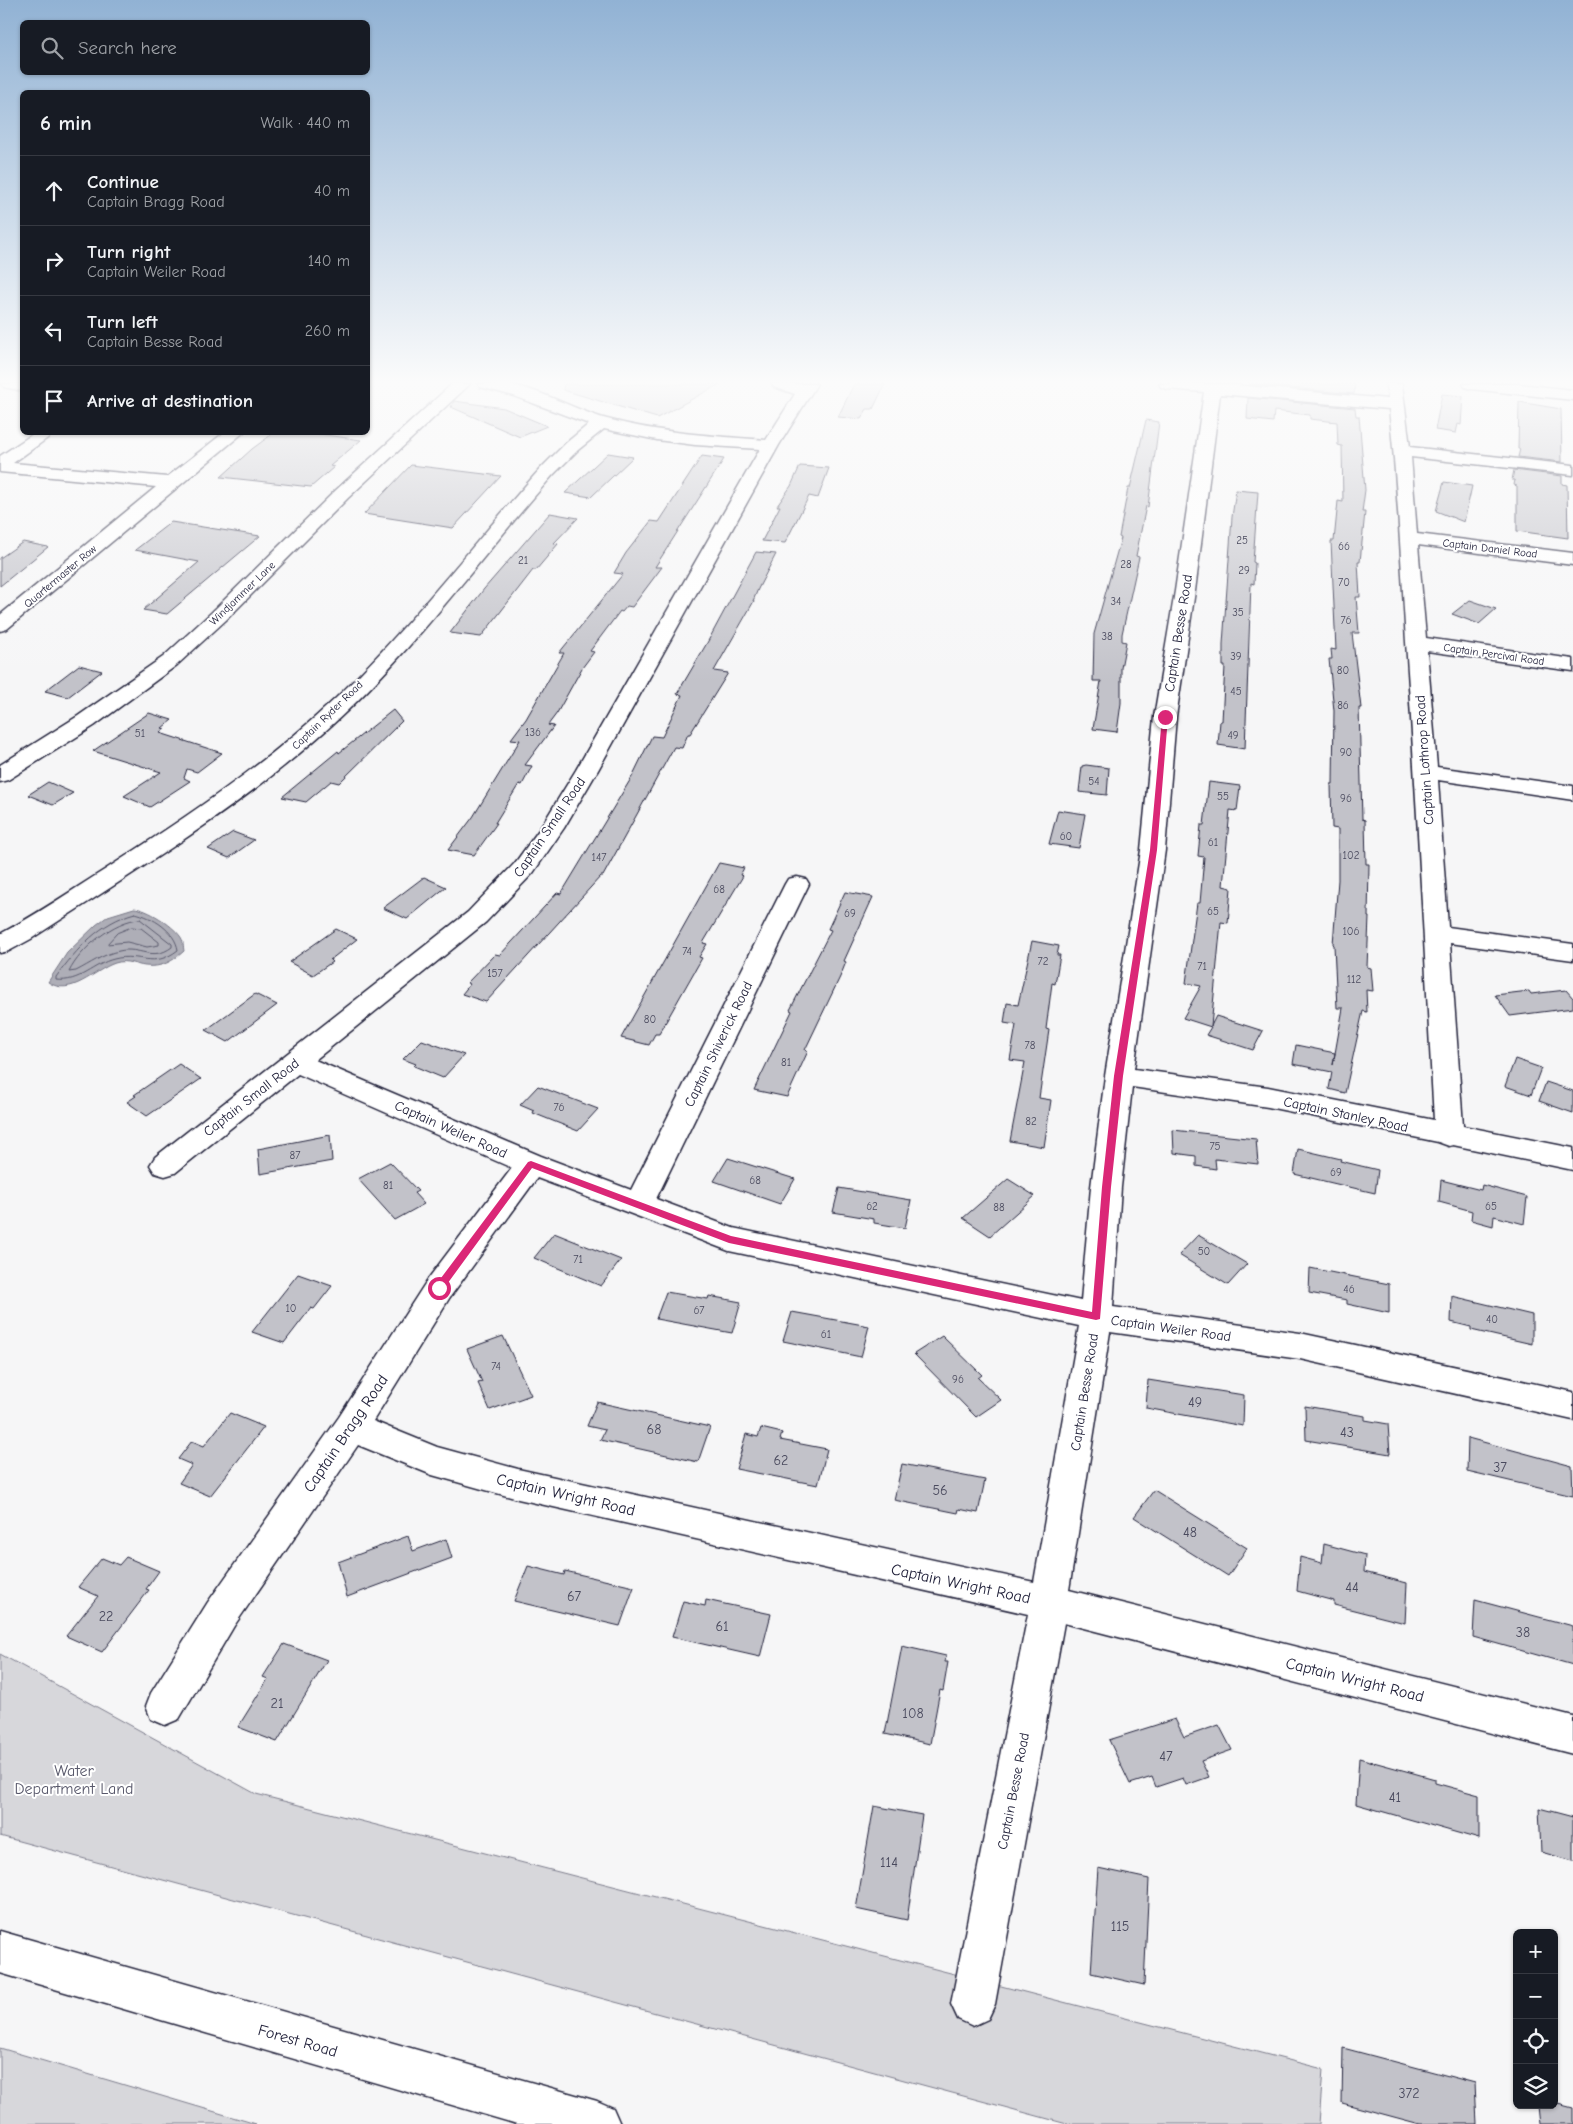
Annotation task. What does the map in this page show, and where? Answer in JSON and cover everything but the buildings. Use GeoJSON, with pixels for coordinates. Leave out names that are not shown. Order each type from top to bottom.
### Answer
{"type":"FeatureCollection","features":[{"type":"Feature","properties":{"kind":"street","name":"Quartermaster Row"},"geometry":{"type":"LineString","coordinates":[[0,625],[171,483]]}},
{"type":"Feature","properties":{"kind":"street","name":"Windjammer Lane"},"geometry":{"type":"LineString","coordinates":[[0,774],[86,721],[170,661],[220,616],[354,483]]}},
{"type":"Feature","properties":{"kind":"street","name":"Captain Ryder Road"},"geometry":{"type":"LineString","coordinates":[[0,945],[5,944],[162,843],[242,788],[297,745],[345,701],[399,644],[537,483]]}},
{"type":"Feature","properties":{"kind":"street","name":"Captain Small Road"},"geometry":{"type":"LineString","coordinates":[[165,1165],[477,916],[524,868],[552,828],[587,770],[750,483]]}},
{"type":"Feature","properties":{"kind":"street","name":"Captain Besse Road"},"geometry":{"type":"LineString","coordinates":[[973,2004],[1049,1602],[1096,1317],[1106,1187],[1118,1076],[1153,850],[1165,717],[1200,483]]}},
{"type":"Feature","properties":{"kind":"street","name":"Captain Lothrop Road"},"geometry":{"type":"LineString","coordinates":[[1404,483],[1426,772],[1449,1136]]}},
{"type":"Feature","properties":{"kind":"street","name":"Captain Daniel Road"},"geometry":{"type":"LineString","coordinates":[[1407,538],[1573,559]]}},
{"type":"Feature","properties":{"kind":"street","name":"Captain Percival Road"},"geometry":{"type":"LineString","coordinates":[[1416,643],[1573,665]]}},
{"type":"Feature","properties":{"kind":"street"},"geometry":{"type":"LineString","coordinates":[[1426,772],[1573,793]]}},
{"type":"Feature","properties":{"kind":"street","name":"Captain Shiverick Road"},"geometry":{"type":"LineString","coordinates":[[639,1204],[797,884]]}},
{"type":"Feature","properties":{"kind":"street"},"geometry":{"type":"LineString","coordinates":[[1436,933],[1573,952]]}},
{"type":"Feature","properties":{"kind":"street","name":"Captain Weiler Road"},"geometry":{"type":"LineString","coordinates":[[295,1062],[531,1164],[729,1239],[1096,1317],[1300,1346],[1573,1406]]}},
{"type":"Feature","properties":{"kind":"street","name":"Captain Stanley Road"},"geometry":{"type":"LineString","coordinates":[[1118,1076],[1268,1097],[1449,1136],[1573,1159]]}},
{"type":"Feature","properties":{"kind":"street","name":"Captain Bragg Road"},"geometry":{"type":"LineString","coordinates":[[165,1706],[221,1614],[351,1427],[439,1288],[531,1164]]}},
{"type":"Feature","properties":{"kind":"street","name":"Captain Wright Road"},"geometry":{"type":"LineString","coordinates":[[351,1427],[432,1460],[518,1484],[1049,1602],[1573,1735]]}},
{"type":"Feature","properties":{"kind":"street","name":"Forest Road"},"geometry":{"type":"LineString","coordinates":[[0,1952],[304,2042],[597,2124]]}},
{"type":"Feature","properties":{"kind":"green space","name":"Water Department Land"},"geometry":{"type":"Polygon","coordinates":[[[0,1654],[256,1794],[1323,2069],[1319,2124],[1067,2124],[0,1836],[0,1654]]]}},
{"type":"Feature","properties":{"kind":"green space"},"geometry":{"type":"Polygon","coordinates":[[[0,2048],[256,2124],[0,2124],[0,2048]]]}},
{"type":"Feature","properties":{"kind":"water"},"geometry":{"type":"Polygon","coordinates":[[[134,908],[153,914],[171,927],[181,938],[184,951],[176,958],[162,965],[145,966],[123,962],[115,963],[74,985],[65,987],[48,982],[67,953],[96,925],[108,916],[134,908]]]}},
{"type":"Feature","properties":{"kind":"route"},"geometry":{"type":"LineString","coordinates":[[439,1288],[531,1164],[729,1239],[1096,1317],[1106,1187],[1118,1076],[1153,850],[1165,717]]}}]}
